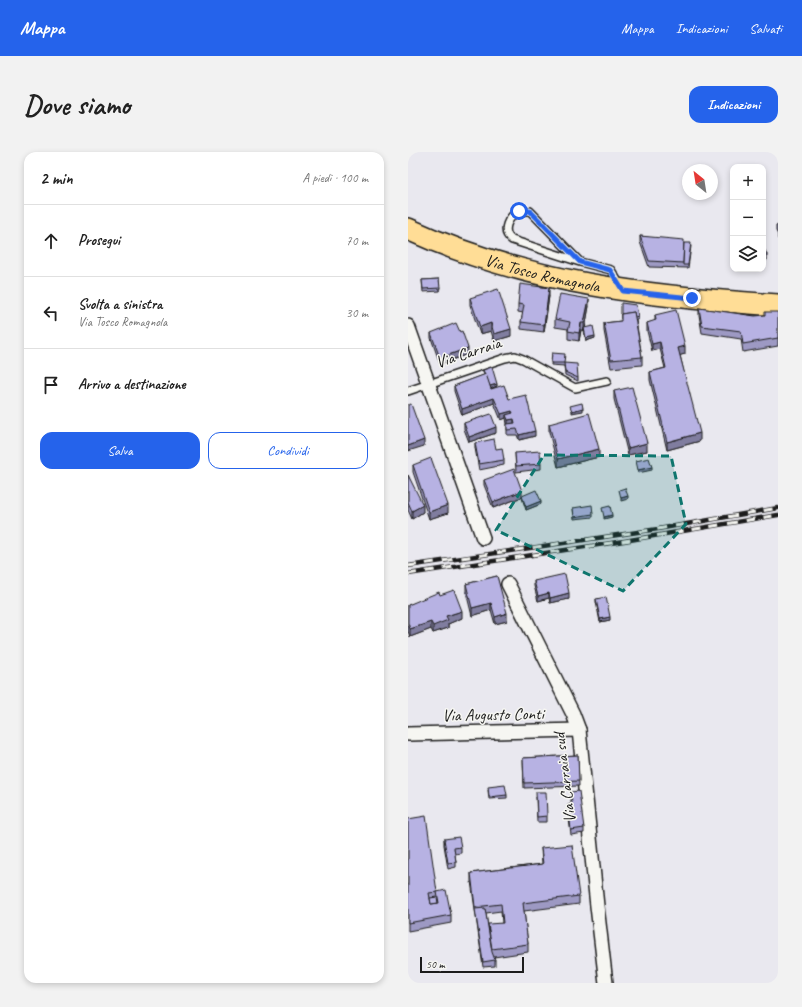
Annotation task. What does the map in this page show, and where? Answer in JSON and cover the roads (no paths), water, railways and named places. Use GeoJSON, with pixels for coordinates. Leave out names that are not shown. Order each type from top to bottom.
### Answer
{"type":"FeatureCollection","features":[{"type":"Feature","properties":{"kind":"main road","name":"Via Tosco Romagnola"},"geometry":{"type":"LineString","coordinates":[[408,229],[445,245],[513,267],[556,278],[623,291],[778,305]]}},
{"type":"Feature","properties":{"kind":"street","name":"Via Carraia"},"geometry":{"type":"LineString","coordinates":[[408,326],[483,538]]}},
{"type":"Feature","properties":{"kind":"street","name":"Via Carraia sud"},"geometry":{"type":"LineString","coordinates":[[508,584],[579,730],[606,983]]}},
{"type":"Feature","properties":{"kind":"street","name":"Via Augusto Conti"},"geometry":{"type":"LineString","coordinates":[[408,734],[579,730]]}},
{"type":"Feature","properties":{"kind":"lane"},"geometry":{"type":"LineString","coordinates":[[580,262],[530,211],[519,211],[510,218],[506,226],[509,237],[512,240],[580,262],[610,270],[623,291]]}},
{"type":"Feature","properties":{"kind":"lane","name":"Via Carraia"},"geometry":{"type":"LineString","coordinates":[[408,391],[505,358],[515,356],[531,363],[575,388],[607,381]]}},
{"type":"Feature","properties":{"kind":"railway"},"geometry":{"type":"LineString","coordinates":[[408,566],[658,529],[778,508]]}},
{"type":"Feature","properties":{"kind":"railway"},"geometry":{"type":"LineString","coordinates":[[408,574],[624,541],[778,515]]}}]}
